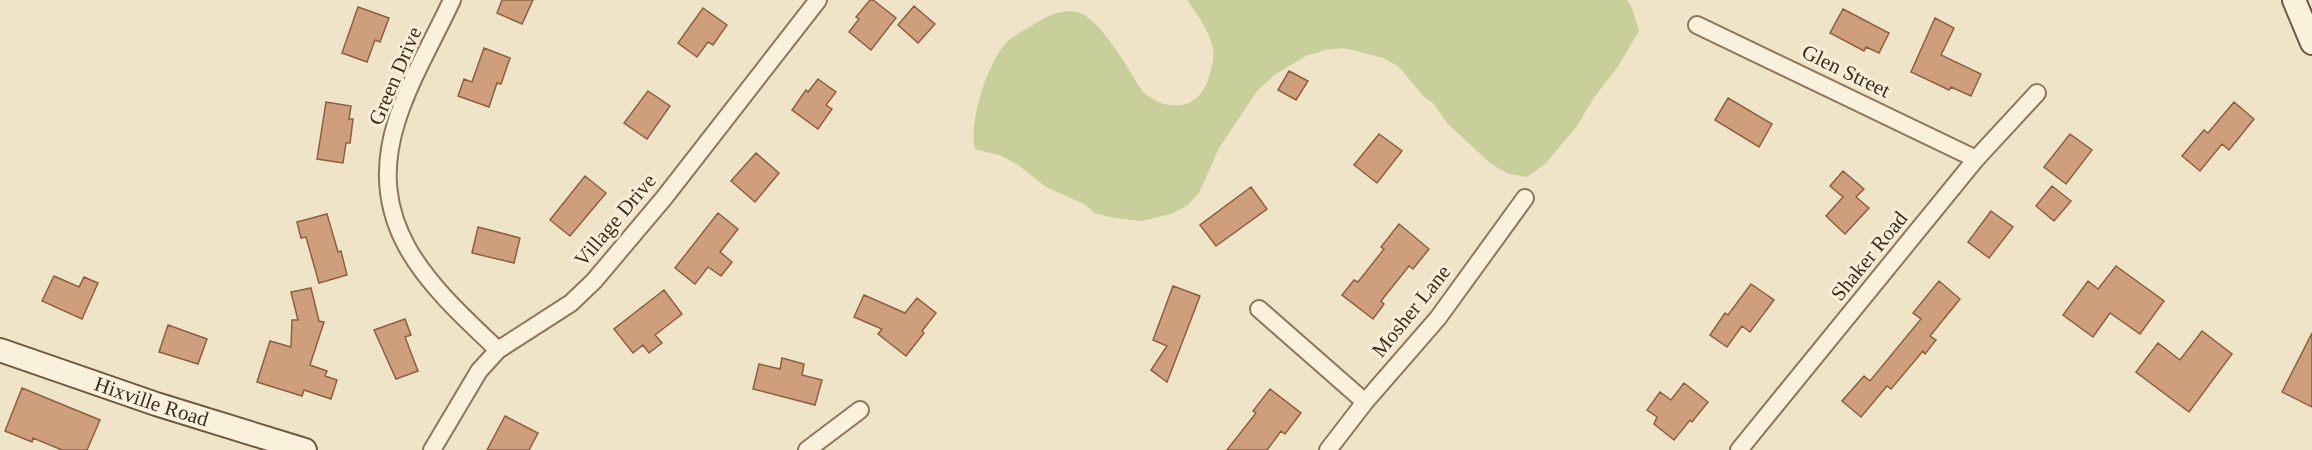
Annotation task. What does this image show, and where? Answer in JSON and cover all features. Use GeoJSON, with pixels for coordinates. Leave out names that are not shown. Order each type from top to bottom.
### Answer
{"type":"FeatureCollection","features":[{"type":"Feature","properties":{"kind":"street","name":"Green Drive"},"geometry":{"type":"LineString","coordinates":[[452,0],[404,100],[396,122],[388,162],[390,201],[401,237],[423,273],[455,310],[498,350]]}},
{"type":"Feature","properties":{"kind":"street","name":"Village Drive"},"geometry":{"type":"LineString","coordinates":[[432,450],[479,371],[498,350],[571,303],[594,281],[664,198],[818,0]]}},
{"type":"Feature","properties":{"kind":"street"},"geometry":{"type":"LineString","coordinates":[[2294,0],[2312,43]]}},
{"type":"Feature","properties":{"kind":"street","name":"Glen Street"},"geometry":{"type":"LineString","coordinates":[[1697,25],[1976,159]]}},
{"type":"Feature","properties":{"kind":"street","name":"Shaker Road"},"geometry":{"type":"LineString","coordinates":[[1739,450],[1976,159],[2037,93]]}},
{"type":"Feature","properties":{"kind":"street","name":"Mosher Lane"},"geometry":{"type":"LineString","coordinates":[[1328,450],[1365,402],[1438,318],[1525,198]]}},
{"type":"Feature","properties":{"kind":"street"},"geometry":{"type":"LineString","coordinates":[[1259,309],[1365,402]]}},
{"type":"Feature","properties":{"kind":"street","name":"Hixville Road"},"geometry":{"type":"LineString","coordinates":[[0,350],[156,404],[305,450]]}},
{"type":"Feature","properties":{"kind":"street"},"geometry":{"type":"LineString","coordinates":[[807,450],[860,410]]}},
{"type":"Feature","properties":{"kind":"green space"},"geometry":{"type":"Polygon","coordinates":[[[1187,0],[1627,0],[1639,31],[1619,65],[1593,99],[1577,126],[1545,164],[1527,177],[1509,174],[1491,164],[1448,124],[1433,103],[1424,97],[1398,66],[1383,58],[1344,48],[1325,50],[1306,56],[1276,74],[1257,91],[1219,148],[1199,193],[1188,205],[1171,214],[1142,221],[1095,213],[1084,204],[1046,187],[1018,165],[1002,156],[975,149],[974,124],[981,93],[1000,51],[1018,34],[1056,13],[1072,11],[1086,16],[1105,34],[1143,92],[1153,99],[1162,103],[1182,105],[1198,97],[1209,77],[1213,53],[1206,30],[1187,0]]]}},
{"type":"Feature","properties":{"kind":"building"},"geometry":{"type":"Polygon","coordinates":[[[502,0],[533,0],[522,24],[497,13],[502,0]]]}},
{"type":"Feature","properties":{"kind":"building"},"geometry":{"type":"Polygon","coordinates":[[[870,0],[896,18],[871,50],[849,32],[859,19],[856,17],[870,0]]]}},
{"type":"Feature","properties":{"kind":"building"},"geometry":{"type":"Polygon","coordinates":[[[914,6],[935,24],[918,43],[898,25],[914,6]]]}},
{"type":"Feature","properties":{"kind":"building"},"geometry":{"type":"Polygon","coordinates":[[[358,7],[389,18],[380,42],[375,40],[367,62],[342,53],[358,7]]]}},
{"type":"Feature","properties":{"kind":"building"},"geometry":{"type":"Polygon","coordinates":[[[703,8],[727,25],[713,45],[708,42],[697,57],[678,43],[703,8]]]}},
{"type":"Feature","properties":{"kind":"building"},"geometry":{"type":"Polygon","coordinates":[[[1843,9],[1889,33],[1879,53],[1866,47],[1864,51],[1830,33],[1843,9]]]}},
{"type":"Feature","properties":{"kind":"building"},"geometry":{"type":"Polygon","coordinates":[[[1935,18],[1954,28],[1941,55],[1981,74],[1971,96],[1951,87],[1949,90],[1911,72],[1935,18]]]}},
{"type":"Feature","properties":{"kind":"building"},"geometry":{"type":"Polygon","coordinates":[[[484,48],[510,58],[501,84],[497,83],[489,107],[458,96],[464,79],[472,82],[484,48]]]}},
{"type":"Feature","properties":{"kind":"building"},"geometry":{"type":"Polygon","coordinates":[[[1289,71],[1308,81],[1296,100],[1278,90],[1289,71]]]}},
{"type":"Feature","properties":{"kind":"building"},"geometry":{"type":"Polygon","coordinates":[[[818,79],[836,92],[826,105],[832,109],[818,129],[792,110],[806,90],[808,92],[818,79]]]}},
{"type":"Feature","properties":{"kind":"building"},"geometry":{"type":"Polygon","coordinates":[[[648,91],[670,106],[647,139],[624,123],[648,91]]]}},
{"type":"Feature","properties":{"kind":"building"},"geometry":{"type":"Polygon","coordinates":[[[1728,98],[1772,124],[1759,147],[1715,120],[1728,98]]]}},
{"type":"Feature","properties":{"kind":"building"},"geometry":{"type":"Polygon","coordinates":[[[326,102],[351,106],[349,119],[353,119],[350,143],[346,143],[343,163],[317,159],[326,102]]]}},
{"type":"Feature","properties":{"kind":"building"},"geometry":{"type":"Polygon","coordinates":[[[2234,102],[2254,119],[2229,150],[2222,144],[2200,171],[2182,156],[2204,130],[2208,133],[2234,102]]]}},
{"type":"Feature","properties":{"kind":"building"},"geometry":{"type":"Polygon","coordinates":[[[1379,134],[1402,151],[1377,183],[1354,165],[1379,134]]]}},
{"type":"Feature","properties":{"kind":"building"},"geometry":{"type":"Polygon","coordinates":[[[2070,134],[2092,150],[2066,184],[2044,167],[2070,134]]]}},
{"type":"Feature","properties":{"kind":"building"},"geometry":{"type":"Polygon","coordinates":[[[756,153],[779,173],[755,202],[731,181],[756,153]]]}},
{"type":"Feature","properties":{"kind":"building"},"geometry":{"type":"Polygon","coordinates":[[[1843,171],[1864,189],[1856,197],[1869,208],[1845,234],[1826,216],[1843,197],[1830,186],[1843,171]]]}},
{"type":"Feature","properties":{"kind":"building"},"geometry":{"type":"Polygon","coordinates":[[[585,176],[606,193],[570,236],[550,220],[585,176]]]}},
{"type":"Feature","properties":{"kind":"building"},"geometry":{"type":"Polygon","coordinates":[[[2052,186],[2071,201],[2054,221],[2036,206],[2052,186]]]}},
{"type":"Feature","properties":{"kind":"building"},"geometry":{"type":"Polygon","coordinates":[[[1251,187],[1267,209],[1216,246],[1200,225],[1251,187]]]}},
{"type":"Feature","properties":{"kind":"building"},"geometry":{"type":"Polygon","coordinates":[[[1991,211],[2013,227],[1989,258],[1968,242],[1991,211]]]}},
{"type":"Feature","properties":{"kind":"building"},"geometry":{"type":"Polygon","coordinates":[[[718,213],[738,229],[720,252],[732,262],[721,276],[708,267],[695,284],[675,268],[718,213]]]}},
{"type":"Feature","properties":{"kind":"building"},"geometry":{"type":"Polygon","coordinates":[[[327,214],[347,275],[319,283],[306,237],[301,238],[297,222],[327,214]]]}},
{"type":"Feature","properties":{"kind":"building"},"geometry":{"type":"Polygon","coordinates":[[[1399,224],[1429,249],[1413,269],[1409,266],[1381,301],[1384,304],[1373,319],[1342,295],[1354,280],[1358,282],[1384,249],[1381,247],[1399,224]]]}},
{"type":"Feature","properties":{"kind":"building"},"geometry":{"type":"Polygon","coordinates":[[[478,227],[520,238],[514,263],[472,253],[478,227]]]}},
{"type":"Feature","properties":{"kind":"building"},"geometry":{"type":"Polygon","coordinates":[[[2116,266],[2164,301],[2140,334],[2110,313],[2093,337],[2063,315],[2088,281],[2098,289],[2116,266]]]}},
{"type":"Feature","properties":{"kind":"building"},"geometry":{"type":"Polygon","coordinates":[[[54,276],[79,287],[84,277],[98,283],[82,319],[42,301],[54,276]]]}},
{"type":"Feature","properties":{"kind":"building"},"geometry":{"type":"Polygon","coordinates":[[[1939,281],[1960,299],[1930,336],[1936,340],[1925,354],[1923,351],[1891,389],[1887,386],[1861,417],[1842,401],[1864,376],[1870,381],[1921,319],[1913,313],[1939,281]]]}},
{"type":"Feature","properties":{"kind":"building"},"geometry":{"type":"Polygon","coordinates":[[[1751,284],[1774,300],[1750,332],[1742,326],[1727,347],[1710,335],[1725,313],[1728,315],[1751,284]]]}},
{"type":"Feature","properties":{"kind":"building"},"geometry":{"type":"Polygon","coordinates":[[[1173,286],[1200,296],[1167,382],[1151,370],[1167,346],[1153,340],[1173,286]]]}},
{"type":"Feature","properties":{"kind":"building"},"geometry":{"type":"Polygon","coordinates":[[[311,288],[319,321],[324,322],[310,365],[327,371],[325,376],[337,380],[331,399],[304,390],[302,396],[257,382],[270,341],[291,347],[292,320],[298,320],[291,292],[311,288]]]}},
{"type":"Feature","properties":{"kind":"building"},"geometry":{"type":"Polygon","coordinates":[[[664,290],[682,314],[655,335],[662,343],[649,353],[643,345],[633,353],[614,329],[664,290]]]}},
{"type":"Feature","properties":{"kind":"building"},"geometry":{"type":"Polygon","coordinates":[[[864,295],[905,313],[917,298],[936,313],[906,356],[878,334],[882,329],[854,317],[864,295]]]}},
{"type":"Feature","properties":{"kind":"building"},"geometry":{"type":"Polygon","coordinates":[[[405,319],[411,335],[405,337],[418,371],[396,379],[374,330],[405,319]]]}},
{"type":"Feature","properties":{"kind":"building"},"geometry":{"type":"Polygon","coordinates":[[[168,325],[207,339],[198,364],[159,352],[168,325]]]}},
{"type":"Feature","properties":{"kind":"building"},"geometry":{"type":"Polygon","coordinates":[[[2202,331],[2232,354],[2189,412],[2136,372],[2158,343],[2180,360],[2202,331]]]}},
{"type":"Feature","properties":{"kind":"building"},"geometry":{"type":"Polygon","coordinates":[[[2312,333],[2312,407],[2282,392],[2312,333]]]}},
{"type":"Feature","properties":{"kind":"building"},"geometry":{"type":"Polygon","coordinates":[[[782,358],[804,364],[802,375],[822,380],[815,405],[753,389],[759,364],[780,369],[782,358]]]}},
{"type":"Feature","properties":{"kind":"building"},"geometry":{"type":"Polygon","coordinates":[[[1684,383],[1708,402],[1674,440],[1654,424],[1657,417],[1647,410],[1660,392],[1671,400],[1684,383]]]}},
{"type":"Feature","properties":{"kind":"building"},"geometry":{"type":"Polygon","coordinates":[[[22,388],[100,420],[87,450],[62,450],[33,438],[32,442],[5,431],[22,388]]]}},
{"type":"Feature","properties":{"kind":"building"},"geometry":{"type":"Polygon","coordinates":[[[1270,389],[1301,413],[1285,434],[1281,431],[1267,450],[1227,450],[1256,413],[1253,411],[1270,389]]]}},
{"type":"Feature","properties":{"kind":"building"},"geometry":{"type":"Polygon","coordinates":[[[505,416],[538,433],[529,450],[487,450],[505,416]]]}}]}
